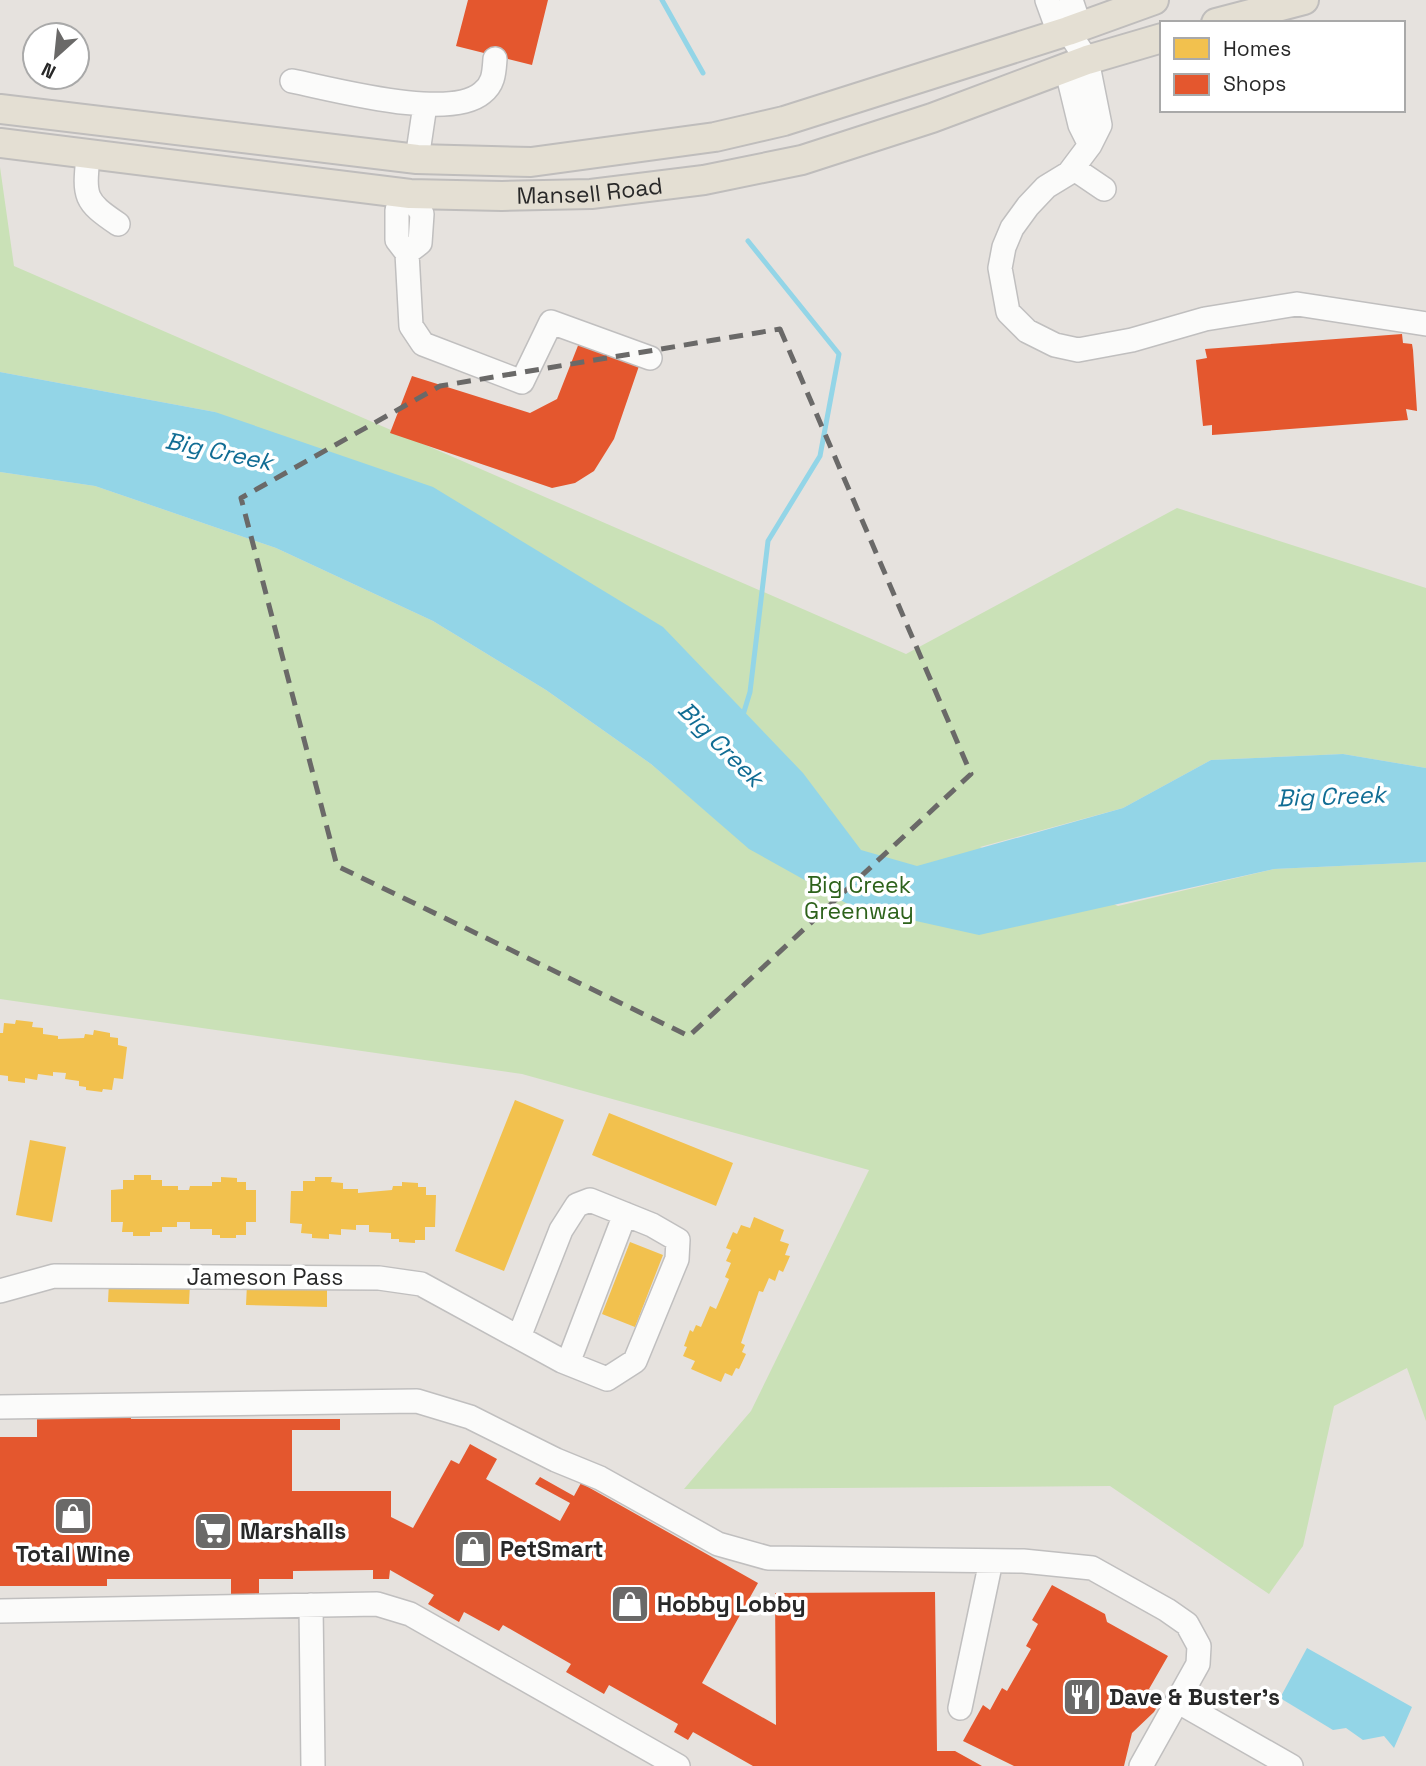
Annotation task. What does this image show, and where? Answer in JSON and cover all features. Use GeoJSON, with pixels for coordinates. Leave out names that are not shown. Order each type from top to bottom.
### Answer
{"type":"FeatureCollection","features":[{"type":"Feature","properties":{"kind":"main road","name":"Mansell Road"},"geometry":{"type":"LineString","coordinates":[[0,109],[417,159],[531,162],[715,137],[784,121],[1068,31],[1154,0]]}},
{"type":"Feature","properties":{"kind":"main road"},"geometry":{"type":"LineString","coordinates":[[1224,21],[1304,0]]}},
{"type":"Feature","properties":{"kind":"main road","name":"Mansell Road"},"geometry":{"type":"LineString","coordinates":[[0,144],[411,194],[502,197],[591,194],[704,180],[802,160],[932,118],[1076,63],[1160,39]]}},
{"type":"Feature","properties":{"kind":"main road"},"geometry":{"type":"LineString","coordinates":[[411,194],[417,159]]}},
{"type":"Feature","properties":{"kind":"street"},"geometry":{"type":"LineString","coordinates":[[1047,0],[1055,22],[1068,31]]}},
{"type":"Feature","properties":{"kind":"street"},"geometry":{"type":"LineString","coordinates":[[1071,0],[1076,15],[1068,31],[1076,63],[1080,125],[1090,145],[1073,168],[1027,206],[1012,228],[1000,268],[1008,312],[1027,331],[1055,345],[1078,350],[1132,340],[1205,319],[1297,304],[1426,324]]}},
{"type":"Feature","properties":{"kind":"street"},"geometry":{"type":"LineString","coordinates":[[292,81],[425,104],[445,105],[481,95],[492,82],[495,59]]}},
{"type":"Feature","properties":{"kind":"street"},"geometry":{"type":"LineString","coordinates":[[417,159],[425,104]]}},
{"type":"Feature","properties":{"kind":"street"},"geometry":{"type":"LineString","coordinates":[[88,156],[85,191],[90,206],[118,225]]}},
{"type":"Feature","properties":{"kind":"street"},"geometry":{"type":"LineString","coordinates":[[1073,168],[1104,189]]}},
{"type":"Feature","properties":{"kind":"street"},"geometry":{"type":"LineString","coordinates":[[411,194],[397,210],[397,240],[407,253],[411,326],[423,344],[522,382],[551,322],[650,358]]}},
{"type":"Feature","properties":{"kind":"street","name":"Jameson Pass"},"geometry":{"type":"LineString","coordinates":[[0,1291],[54,1276],[379,1278],[421,1284],[519,1337],[568,1363],[607,1380],[635,1361],[677,1259],[678,1240],[590,1200],[577,1205],[561,1230],[519,1337]]}},
{"type":"Feature","properties":{"kind":"street"},"geometry":{"type":"LineString","coordinates":[[568,1363],[625,1214]]}},
{"type":"Feature","properties":{"kind":"street"},"geometry":{"type":"LineString","coordinates":[[0,1407],[416,1401],[470,1417],[556,1460],[600,1478],[718,1544],[768,1558],[991,1561],[1092,1568],[1167,1610],[1186,1624],[1199,1646],[1198,1664],[1141,1766]]}},
{"type":"Feature","properties":{"kind":"street"},"geometry":{"type":"LineString","coordinates":[[960,1708],[991,1561]]}},
{"type":"Feature","properties":{"kind":"street"},"geometry":{"type":"LineString","coordinates":[[0,1611],[377,1604],[410,1614],[678,1766]]}},
{"type":"Feature","properties":{"kind":"street"},"geometry":{"type":"LineString","coordinates":[[312,1605],[313,1766]]}},
{"type":"Feature","properties":{"kind":"street"},"geometry":{"type":"LineString","coordinates":[[1177,1701],[1291,1766]]}},
{"type":"Feature","properties":{"kind":"highlighted area"},"geometry":{"type":"Polygon","coordinates":[[[780,329],[971,774],[689,1036],[337,866],[241,498],[440,386],[780,329]]]}},
{"type":"Feature","properties":{"kind":"green space","name":"Big Creek Greenway"},"geometry":{"type":"Polygon","coordinates":[[[0,167],[14,266],[906,654],[1177,508],[1426,588],[1426,768],[1343,754],[1211,760],[1123,808],[980,847],[1118,906],[1274,869],[1426,862],[1426,1421],[1407,1368],[1334,1406],[1303,1546],[1269,1594],[1110,1486],[684,1489],[751,1411],[869,1170],[522,1074],[0,999],[0,472],[95,486],[276,548],[433,621],[546,690],[651,764],[749,848],[783,753],[215,412],[0,372],[0,167]]]}},
{"type":"Feature","properties":{"kind":"water","name":"Big Creek"},"geometry":{"type":"Polygon","coordinates":[[[0,372],[215,412],[433,487],[663,627],[803,773],[861,850],[917,866],[1123,808],[1211,760],[1343,754],[1426,768],[1426,862],[1274,869],[979,935],[853,907],[749,849],[651,764],[546,690],[433,621],[276,548],[95,486],[0,472],[0,372]]]}},
{"type":"Feature","properties":{"kind":"water"},"geometry":{"type":"Polygon","coordinates":[[[1307,1648],[1412,1707],[1394,1748],[1384,1736],[1363,1740],[1346,1728],[1333,1730],[1280,1698],[1307,1648]]]}},
{"type":"Feature","properties":{"kind":"building: Homes"},"geometry":{"type":"Polygon","coordinates":[[[16,1020],[33,1022],[32,1027],[43,1028],[43,1034],[58,1036],[58,1039],[84,1038],[85,1034],[93,1035],[94,1030],[110,1033],[110,1037],[118,1038],[118,1045],[127,1047],[123,1079],[114,1078],[112,1090],[103,1089],[102,1092],[86,1090],[86,1087],[79,1086],[79,1081],[65,1079],[66,1073],[53,1072],[53,1076],[38,1074],[37,1080],[25,1078],[25,1083],[8,1081],[8,1076],[0,1075],[0,1033],[3,1033],[4,1023],[15,1024],[16,1020]]]}},
{"type":"Feature","properties":{"kind":"building: Homes"},"geometry":{"type":"Polygon","coordinates":[[[515,1100],[564,1120],[504,1271],[455,1251],[515,1100]]]}},
{"type":"Feature","properties":{"kind":"building: Homes"},"geometry":{"type":"Polygon","coordinates":[[[609,1113],[733,1163],[716,1206],[592,1155],[609,1113]]]}},
{"type":"Feature","properties":{"kind":"building: Homes"},"geometry":{"type":"Polygon","coordinates":[[[30,1140],[66,1147],[52,1222],[16,1215],[30,1140]]]}},
{"type":"Feature","properties":{"kind":"building: Homes"},"geometry":{"type":"Polygon","coordinates":[[[134,1175],[151,1175],[151,1180],[162,1180],[162,1186],[178,1186],[178,1190],[189,1190],[190,1186],[212,1186],[212,1182],[221,1182],[221,1177],[237,1178],[237,1182],[246,1182],[246,1190],[256,1190],[256,1222],[246,1222],[246,1235],[236,1235],[236,1238],[212,1235],[212,1229],[190,1229],[190,1222],[177,1222],[177,1227],[162,1227],[162,1232],[150,1232],[150,1236],[133,1236],[133,1232],[122,1232],[123,1222],[111,1222],[111,1190],[123,1189],[123,1180],[134,1180],[134,1175]]]}},
{"type":"Feature","properties":{"kind":"building: Homes"},"geometry":{"type":"Polygon","coordinates":[[[315,1177],[332,1177],[331,1182],[343,1183],[343,1189],[358,1189],[358,1193],[392,1190],[393,1186],[402,1186],[402,1182],[418,1183],[418,1187],[426,1187],[426,1195],[436,1195],[435,1227],[425,1227],[425,1240],[415,1240],[415,1243],[391,1239],[391,1233],[369,1232],[369,1225],[356,1225],[356,1230],[341,1229],[341,1235],[329,1234],[329,1239],[312,1238],[312,1234],[301,1233],[302,1224],[290,1223],[291,1191],[303,1191],[303,1181],[315,1181],[315,1177]]]}},
{"type":"Feature","properties":{"kind":"building: Homes"},"geometry":{"type":"Polygon","coordinates":[[[754,1217],[784,1230],[780,1241],[789,1244],[785,1255],[790,1256],[783,1272],[779,1270],[775,1281],[769,1278],[763,1292],[759,1291],[741,1343],[745,1345],[742,1352],[746,1354],[739,1369],[736,1368],[732,1376],[725,1373],[721,1382],[691,1369],[695,1361],[683,1356],[687,1347],[684,1346],[690,1330],[693,1332],[696,1325],[701,1327],[710,1306],[716,1309],[729,1279],[725,1277],[731,1263],[726,1261],[731,1250],[726,1248],[733,1232],[737,1234],[741,1225],[750,1228],[754,1217]]]}},
{"type":"Feature","properties":{"kind":"building: Homes"},"geometry":{"type":"Polygon","coordinates":[[[630,1242],[663,1255],[635,1327],[602,1314],[630,1242]]]}},
{"type":"Feature","properties":{"kind":"building: Homes"},"geometry":{"type":"Polygon","coordinates":[[[109,1282],[190,1284],[189,1304],[108,1302],[109,1282]]]}},
{"type":"Feature","properties":{"kind":"building: Homes"},"geometry":{"type":"Polygon","coordinates":[[[247,1284],[327,1286],[327,1307],[246,1305],[247,1284]]]}},
{"type":"Feature","properties":{"kind":"building: Shops"},"geometry":{"type":"Polygon","coordinates":[[[468,0],[548,0],[532,65],[456,46],[468,0]]]}},
{"type":"Feature","properties":{"kind":"building: Shops"},"geometry":{"type":"Polygon","coordinates":[[[1402,334],[1403,343],[1412,344],[1413,350],[1417,411],[1406,409],[1408,420],[1212,435],[1212,425],[1203,426],[1196,360],[1207,358],[1205,349],[1402,334]]]}},
{"type":"Feature","properties":{"kind":"building: Shops"},"geometry":{"type":"Polygon","coordinates":[[[579,343],[639,366],[614,439],[594,471],[575,483],[552,488],[390,433],[412,376],[530,413],[557,399],[579,343]]]}},
{"type":"Feature","properties":{"kind":"building: Shops"},"geometry":{"type":"Polygon","coordinates":[[[37,1414],[131,1414],[131,1419],[340,1419],[340,1430],[292,1430],[292,1491],[391,1491],[391,1517],[413,1528],[451,1460],[459,1464],[470,1444],[497,1459],[486,1479],[560,1521],[570,1503],[535,1484],[540,1477],[574,1496],[581,1483],[758,1583],[702,1683],[776,1725],[775,1593],[935,1592],[937,1751],[955,1751],[982,1766],[753,1766],[693,1732],[688,1740],[674,1732],[678,1724],[609,1685],[604,1694],[566,1672],[571,1664],[503,1625],[499,1631],[464,1612],[459,1622],[428,1604],[434,1595],[390,1570],[389,1579],[373,1579],[373,1570],[293,1571],[293,1579],[259,1579],[259,1594],[231,1594],[231,1579],[107,1579],[107,1586],[0,1586],[0,1437],[37,1437],[37,1414]]]}},
{"type":"Feature","properties":{"kind":"building: Shops"},"geometry":{"type":"Polygon","coordinates":[[[1052,1585],[1105,1614],[1107,1622],[1168,1656],[1149,1689],[1163,1697],[1154,1712],[1132,1733],[1124,1766],[1014,1766],[963,1741],[983,1705],[990,1710],[1002,1688],[1007,1691],[1031,1649],[1026,1646],[1038,1624],[1032,1620],[1052,1585]]]}},
{"type":"Feature","properties":{"kind":"waterway"},"geometry":{"type":"LineString","coordinates":[[662,0],[703,73]]}},
{"type":"Feature","properties":{"kind":"waterway"},"geometry":{"type":"LineString","coordinates":[[743,715],[750,692],[768,541],[820,456],[839,354],[748,241]]}},
{"type":"Feature","properties":{"kind":"place","name":"Total Wine"},"geometry":{"type":"Point","coordinates":[73,1516]}},
{"type":"Feature","properties":{"kind":"place","name":"Marshalls"},"geometry":{"type":"Point","coordinates":[213,1531]}},
{"type":"Feature","properties":{"kind":"place","name":"PetSmart"},"geometry":{"type":"Point","coordinates":[473,1549]}},
{"type":"Feature","properties":{"kind":"place","name":"Hobby Lobby"},"geometry":{"type":"Point","coordinates":[630,1604]}},
{"type":"Feature","properties":{"kind":"place","name":"Dave & Buster's"},"geometry":{"type":"Point","coordinates":[1082,1697]}}]}
